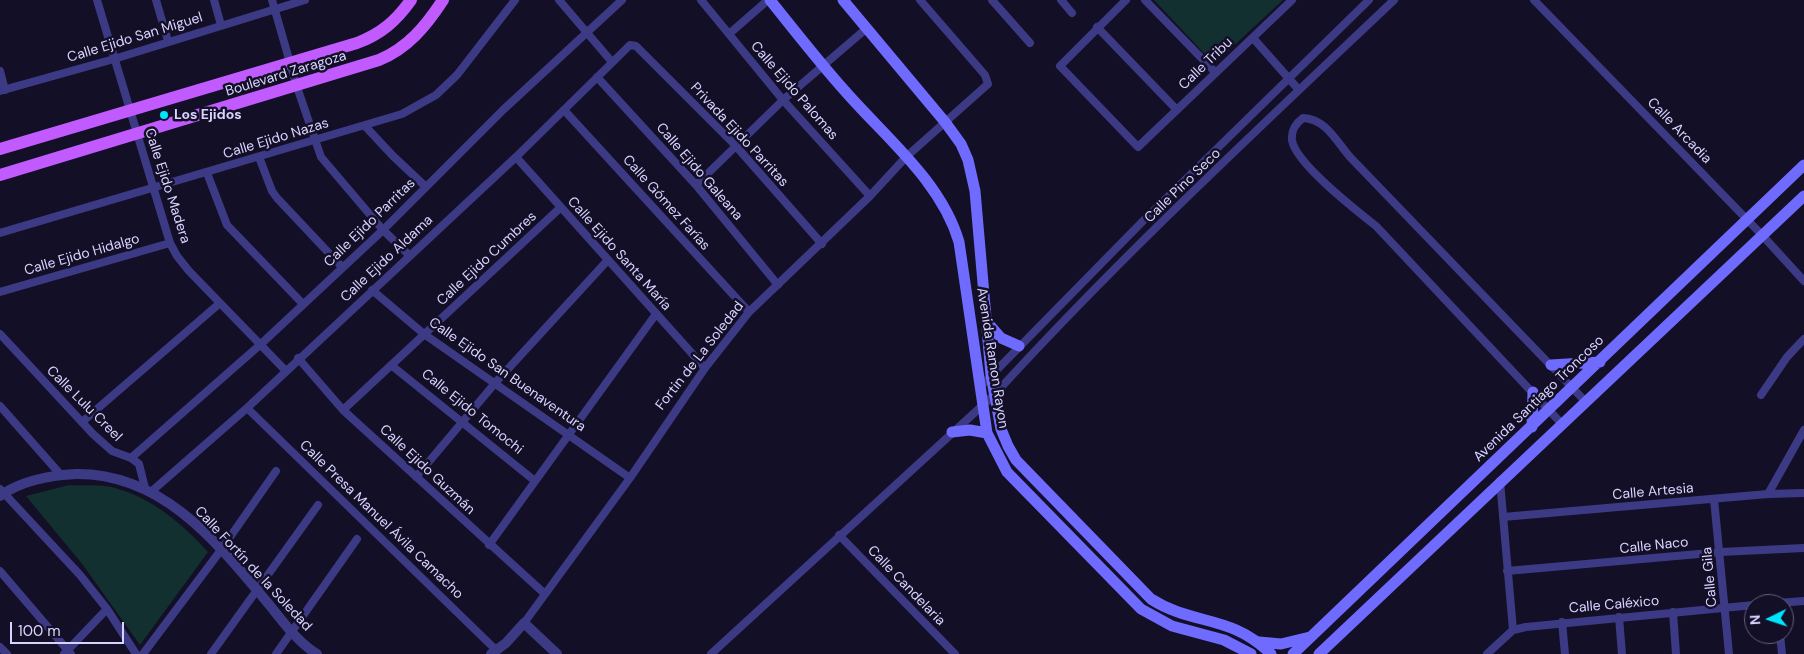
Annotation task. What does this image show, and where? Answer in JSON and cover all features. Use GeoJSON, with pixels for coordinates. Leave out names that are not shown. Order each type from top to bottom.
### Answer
{"type":"FeatureCollection","features":[{"type":"Feature","properties":{"kind":"main road","name":"Boulevard Zaragoza"},"geometry":{"type":"LineString","coordinates":[[0,149],[374,36],[390,25],[411,0]]}},
{"type":"Feature","properties":{"kind":"main road","name":"Boulevard Zaragoza"},"geometry":{"type":"LineString","coordinates":[[0,175],[297,86],[392,55],[419,33],[443,0]]}},
{"type":"Feature","properties":{"kind":"main road","name":"Avenida Ramon Rayon"},"geometry":{"type":"LineString","coordinates":[[769,0],[823,66],[935,191],[956,229],[960,242],[987,433],[1007,472],[1141,609],[1172,626],[1224,640],[1247,652]]}},
{"type":"Feature","properties":{"kind":"main road","name":"Avenida Ramon Rayon"},"geometry":{"type":"LineString","coordinates":[[843,0],[945,122],[961,144],[968,160],[975,191],[991,375],[1001,429],[1016,460],[1140,590],[1174,612],[1221,623],[1245,633],[1271,654]]}},
{"type":"Feature","properties":{"kind":"main road","name":"Avenida Santiago Troncoso"},"geometry":{"type":"LineString","coordinates":[[1293,654],[1804,165]]}},
{"type":"Feature","properties":{"kind":"main road"},"geometry":{"type":"LineString","coordinates":[[1319,654],[1500,481],[1804,196]]}},
{"type":"Feature","properties":{"kind":"main road"},"geometry":{"type":"LineString","coordinates":[[987,322],[1001,338],[1019,346]]}},
{"type":"Feature","properties":{"kind":"main road"},"geometry":{"type":"LineString","coordinates":[[1551,365],[1600,362]]}},
{"type":"Feature","properties":{"kind":"main road"},"geometry":{"type":"LineString","coordinates":[[1532,392],[1532,427]]}},
{"type":"Feature","properties":{"kind":"main road"},"geometry":{"type":"LineString","coordinates":[[952,432],[970,430],[987,433]]}},
{"type":"Feature","properties":{"kind":"main road"},"geometry":{"type":"LineString","coordinates":[[1255,640],[1281,644],[1311,637]]}},
{"type":"Feature","properties":{"kind":"street","name":"Calle Ejido Madera"},"geometry":{"type":"LineString","coordinates":[[97,0],[170,243],[183,264],[286,370]]}},
{"type":"Feature","properties":{"kind":"street"},"geometry":{"type":"LineString","coordinates":[[156,0],[168,41]]}},
{"type":"Feature","properties":{"kind":"street"},"geometry":{"type":"LineString","coordinates":[[214,0],[221,25]]}},
{"type":"Feature","properties":{"kind":"street"},"geometry":{"type":"LineString","coordinates":[[272,0],[297,86],[315,140],[325,163],[383,230],[409,256]]}},
{"type":"Feature","properties":{"kind":"street","name":"Calle Ejido San Miguel"},"geometry":{"type":"LineString","coordinates":[[2,90],[114,59],[305,0]]}},
{"type":"Feature","properties":{"kind":"street","name":"Calle Ejido Nazas"},"geometry":{"type":"LineString","coordinates":[[0,233],[402,114],[436,95],[458,75],[515,0]]}},
{"type":"Feature","properties":{"kind":"street"},"geometry":{"type":"LineString","coordinates":[[559,0],[612,62]]}},
{"type":"Feature","properties":{"kind":"street","name":"Calle Ejido Parritas"},"geometry":{"type":"LineString","coordinates":[[131,458],[261,344],[383,230],[503,110],[622,0]]}},
{"type":"Feature","properties":{"kind":"street","name":"Calle Ejido Palomas"},"geometry":{"type":"LineString","coordinates":[[701,0],[783,100],[870,196]]}},
{"type":"Feature","properties":{"kind":"street"},"geometry":{"type":"LineString","coordinates":[[729,34],[769,0]]}},
{"type":"Feature","properties":{"kind":"street","name":"Fortin de La Soledad"},"geometry":{"type":"LineString","coordinates":[[494,652],[524,622],[630,478],[705,368],[749,312],[822,244],[906,157],[988,84],[985,75],[920,0]]}},
{"type":"Feature","properties":{"kind":"street"},"geometry":{"type":"LineString","coordinates":[[992,0],[1030,43]]}},
{"type":"Feature","properties":{"kind":"street"},"geometry":{"type":"LineString","coordinates":[[1062,0],[1072,13]]}},
{"type":"Feature","properties":{"kind":"street"},"geometry":{"type":"LineString","coordinates":[[1126,0],[1097,27],[1177,110]]}},
{"type":"Feature","properties":{"kind":"street"},"geometry":{"type":"LineString","coordinates":[[1145,0],[1216,73]]}},
{"type":"Feature","properties":{"kind":"street","name":"Calle Tribu"},"geometry":{"type":"LineString","coordinates":[[1097,27],[1060,66],[1138,147],[1292,0]]}},
{"type":"Feature","properties":{"kind":"street","name":"Calle Pino Seco"},"geometry":{"type":"LineString","coordinates":[[980,387],[1288,77],[1369,0]]}},
{"type":"Feature","properties":{"kind":"street","name":"Calle Pino Seco"},"geometry":{"type":"LineString","coordinates":[[711,654],[995,394],[1112,274],[1299,90],[1394,0]]}},
{"type":"Feature","properties":{"kind":"street","name":"Calle Arcadia"},"geometry":{"type":"LineString","coordinates":[[1534,0],[1762,235],[1804,281]]}},
{"type":"Feature","properties":{"kind":"street"},"geometry":{"type":"LineString","coordinates":[[696,185],[783,100],[867,28]]}},
{"type":"Feature","properties":{"kind":"street"},"geometry":{"type":"LineString","coordinates":[[1253,38],[1299,90]]}},
{"type":"Feature","properties":{"kind":"street","name":"Calle Ejido Aldama"},"geometry":{"type":"LineString","coordinates":[[148,489],[247,408],[298,358],[516,157],[630,45],[636,46]]}},
{"type":"Feature","properties":{"kind":"street","name":"Privada Ejido Parritas"},"geometry":{"type":"LineString","coordinates":[[636,46],[735,145],[822,244]]}},
{"type":"Feature","properties":{"kind":"street"},"geometry":{"type":"LineString","coordinates":[[0,71],[2,90]]}},
{"type":"Feature","properties":{"kind":"street","name":"Calle Ejido Galeana"},"geometry":{"type":"LineString","coordinates":[[598,77],[696,185],[778,286]]}},
{"type":"Feature","properties":{"kind":"street","name":"Calle Gómez Farías"},"geometry":{"type":"LineString","coordinates":[[564,110],[749,312]]}},
{"type":"Feature","properties":{"kind":"street"},"geometry":{"type":"LineString","coordinates":[[1562,424],[1376,226],[1343,200],[1309,166],[1292,142],[1292,130],[1297,122],[1304,118],[1313,118],[1326,127],[1350,157],[1586,401]]}},
{"type":"Feature","properties":{"kind":"street"},"geometry":{"type":"LineString","coordinates":[[365,126],[392,156],[426,187]]}},
{"type":"Feature","properties":{"kind":"street"},"geometry":{"type":"LineString","coordinates":[[260,157],[272,191],[277,198],[342,267]]}},
{"type":"Feature","properties":{"kind":"street","name":"Calle Ejido Santa María"},"geometry":{"type":"LineString","coordinates":[[516,157],[607,261],[705,368]]}},
{"type":"Feature","properties":{"kind":"street"},"geometry":{"type":"LineString","coordinates":[[207,173],[227,225],[303,304]]}},
{"type":"Feature","properties":{"kind":"street","name":"Calle Ejido Cumbres"},"geometry":{"type":"LineString","coordinates":[[343,410],[560,208]]}},
{"type":"Feature","properties":{"kind":"street","name":"Calle Ejido Hidalgo"},"geometry":{"type":"LineString","coordinates":[[0,292],[170,243]]}},
{"type":"Feature","properties":{"kind":"street"},"geometry":{"type":"LineString","coordinates":[[416,477],[496,382],[607,261]]}},
{"type":"Feature","properties":{"kind":"street","name":"Calle Ejido San Buenaventura"},"geometry":{"type":"LineString","coordinates":[[372,290],[424,334],[496,382],[630,478]]}},
{"type":"Feature","properties":{"kind":"street"},"geometry":{"type":"LineString","coordinates":[[82,422],[220,302]]}},
{"type":"Feature","properties":{"kind":"street"},"geometry":{"type":"LineString","coordinates":[[489,545],[656,314]]}},
{"type":"Feature","properties":{"kind":"street","name":"Calle Lulu Creel"},"geometry":{"type":"LineString","coordinates":[[0,334],[82,422],[112,451],[131,458]]}},
{"type":"Feature","properties":{"kind":"street"},"geometry":{"type":"LineString","coordinates":[[1761,395],[1787,357],[1804,339]]}},
{"type":"Feature","properties":{"kind":"street","name":"Calle Ejido Guzmán"},"geometry":{"type":"LineString","coordinates":[[298,358],[343,410],[544,594]]}},
{"type":"Feature","properties":{"kind":"street","name":"Calle Ejido Tomochi"},"geometry":{"type":"LineString","coordinates":[[392,365],[535,481]]}},
{"type":"Feature","properties":{"kind":"street"},"geometry":{"type":"LineString","coordinates":[[0,406],[60,474]]}},
{"type":"Feature","properties":{"kind":"street","name":"Calle Presa Manuel Ávila Camacho"},"geometry":{"type":"LineString","coordinates":[[247,408],[494,652]]}},
{"type":"Feature","properties":{"kind":"street"},"geometry":{"type":"LineString","coordinates":[[1768,494],[1804,430]]}},
{"type":"Feature","properties":{"kind":"street"},"geometry":{"type":"LineString","coordinates":[[131,458],[142,468],[148,489]]}},
{"type":"Feature","properties":{"kind":"street"},"geometry":{"type":"LineString","coordinates":[[143,654],[221,550],[276,471]]}},
{"type":"Feature","properties":{"kind":"street","name":"Calle Fortín de la Soledad"},"geometry":{"type":"LineString","coordinates":[[1,493],[35,480],[60,474],[96,474],[123,479],[148,489],[173,505],[221,550],[292,632],[317,654]]}},
{"type":"Feature","properties":{"kind":"street"},"geometry":{"type":"LineString","coordinates":[[1487,654],[1513,630],[1500,481]]}},
{"type":"Feature","properties":{"kind":"street"},"geometry":{"type":"LineString","coordinates":[[1,493],[80,575],[107,609],[136,654]]}},
{"type":"Feature","properties":{"kind":"street","name":"Calle Artesia"},"geometry":{"type":"LineString","coordinates":[[1503,517],[1768,494],[1804,493]]}},
{"type":"Feature","properties":{"kind":"street","name":"Calle Gila"},"geometry":{"type":"LineString","coordinates":[[1714,499],[1721,552],[1729,654]]}},
{"type":"Feature","properties":{"kind":"street"},"geometry":{"type":"LineString","coordinates":[[211,654],[318,505]]}},
{"type":"Feature","properties":{"kind":"street","name":"Calle Candelaria"},"geometry":{"type":"LineString","coordinates":[[840,535],[955,654]]}},
{"type":"Feature","properties":{"kind":"street"},"geometry":{"type":"LineString","coordinates":[[276,654],[357,539]]}},
{"type":"Feature","properties":{"kind":"street","name":"Calle Naco"},"geometry":{"type":"LineString","coordinates":[[1507,571],[1554,569],[1721,552],[1804,548]]}},
{"type":"Feature","properties":{"kind":"street"},"geometry":{"type":"LineString","coordinates":[[0,571],[68,652],[107,609]]}},
{"type":"Feature","properties":{"kind":"street","name":"Calle Caléxico"},"geometry":{"type":"LineString","coordinates":[[1513,630],[1562,622],[1744,606]]}},
{"type":"Feature","properties":{"kind":"street"},"geometry":{"type":"LineString","coordinates":[[1673,612],[1676,654]]}},
{"type":"Feature","properties":{"kind":"street"},"geometry":{"type":"LineString","coordinates":[[1619,617],[1622,654]]}},
{"type":"Feature","properties":{"kind":"street"},"geometry":{"type":"LineString","coordinates":[[524,622],[557,654]]}},
{"type":"Feature","properties":{"kind":"street"},"geometry":{"type":"LineString","coordinates":[[1562,622],[1565,654]]}},
{"type":"Feature","properties":{"kind":"street"},"geometry":{"type":"LineString","coordinates":[[0,647],[7,654]]}},
{"type":"Feature","properties":{"kind":"green space"},"geometry":{"type":"Polygon","coordinates":[[[1154,0],[1283,0],[1214,64],[1154,0]]]}},
{"type":"Feature","properties":{"kind":"green space"},"geometry":{"type":"Polygon","coordinates":[[[69,485],[110,487],[141,498],[178,522],[208,552],[140,645],[83,565],[26,496],[69,485]]]}},
{"type":"Feature","properties":{"kind":"place","name":"Los Ejidos"},"geometry":{"type":"Point","coordinates":[164,115]}}]}
